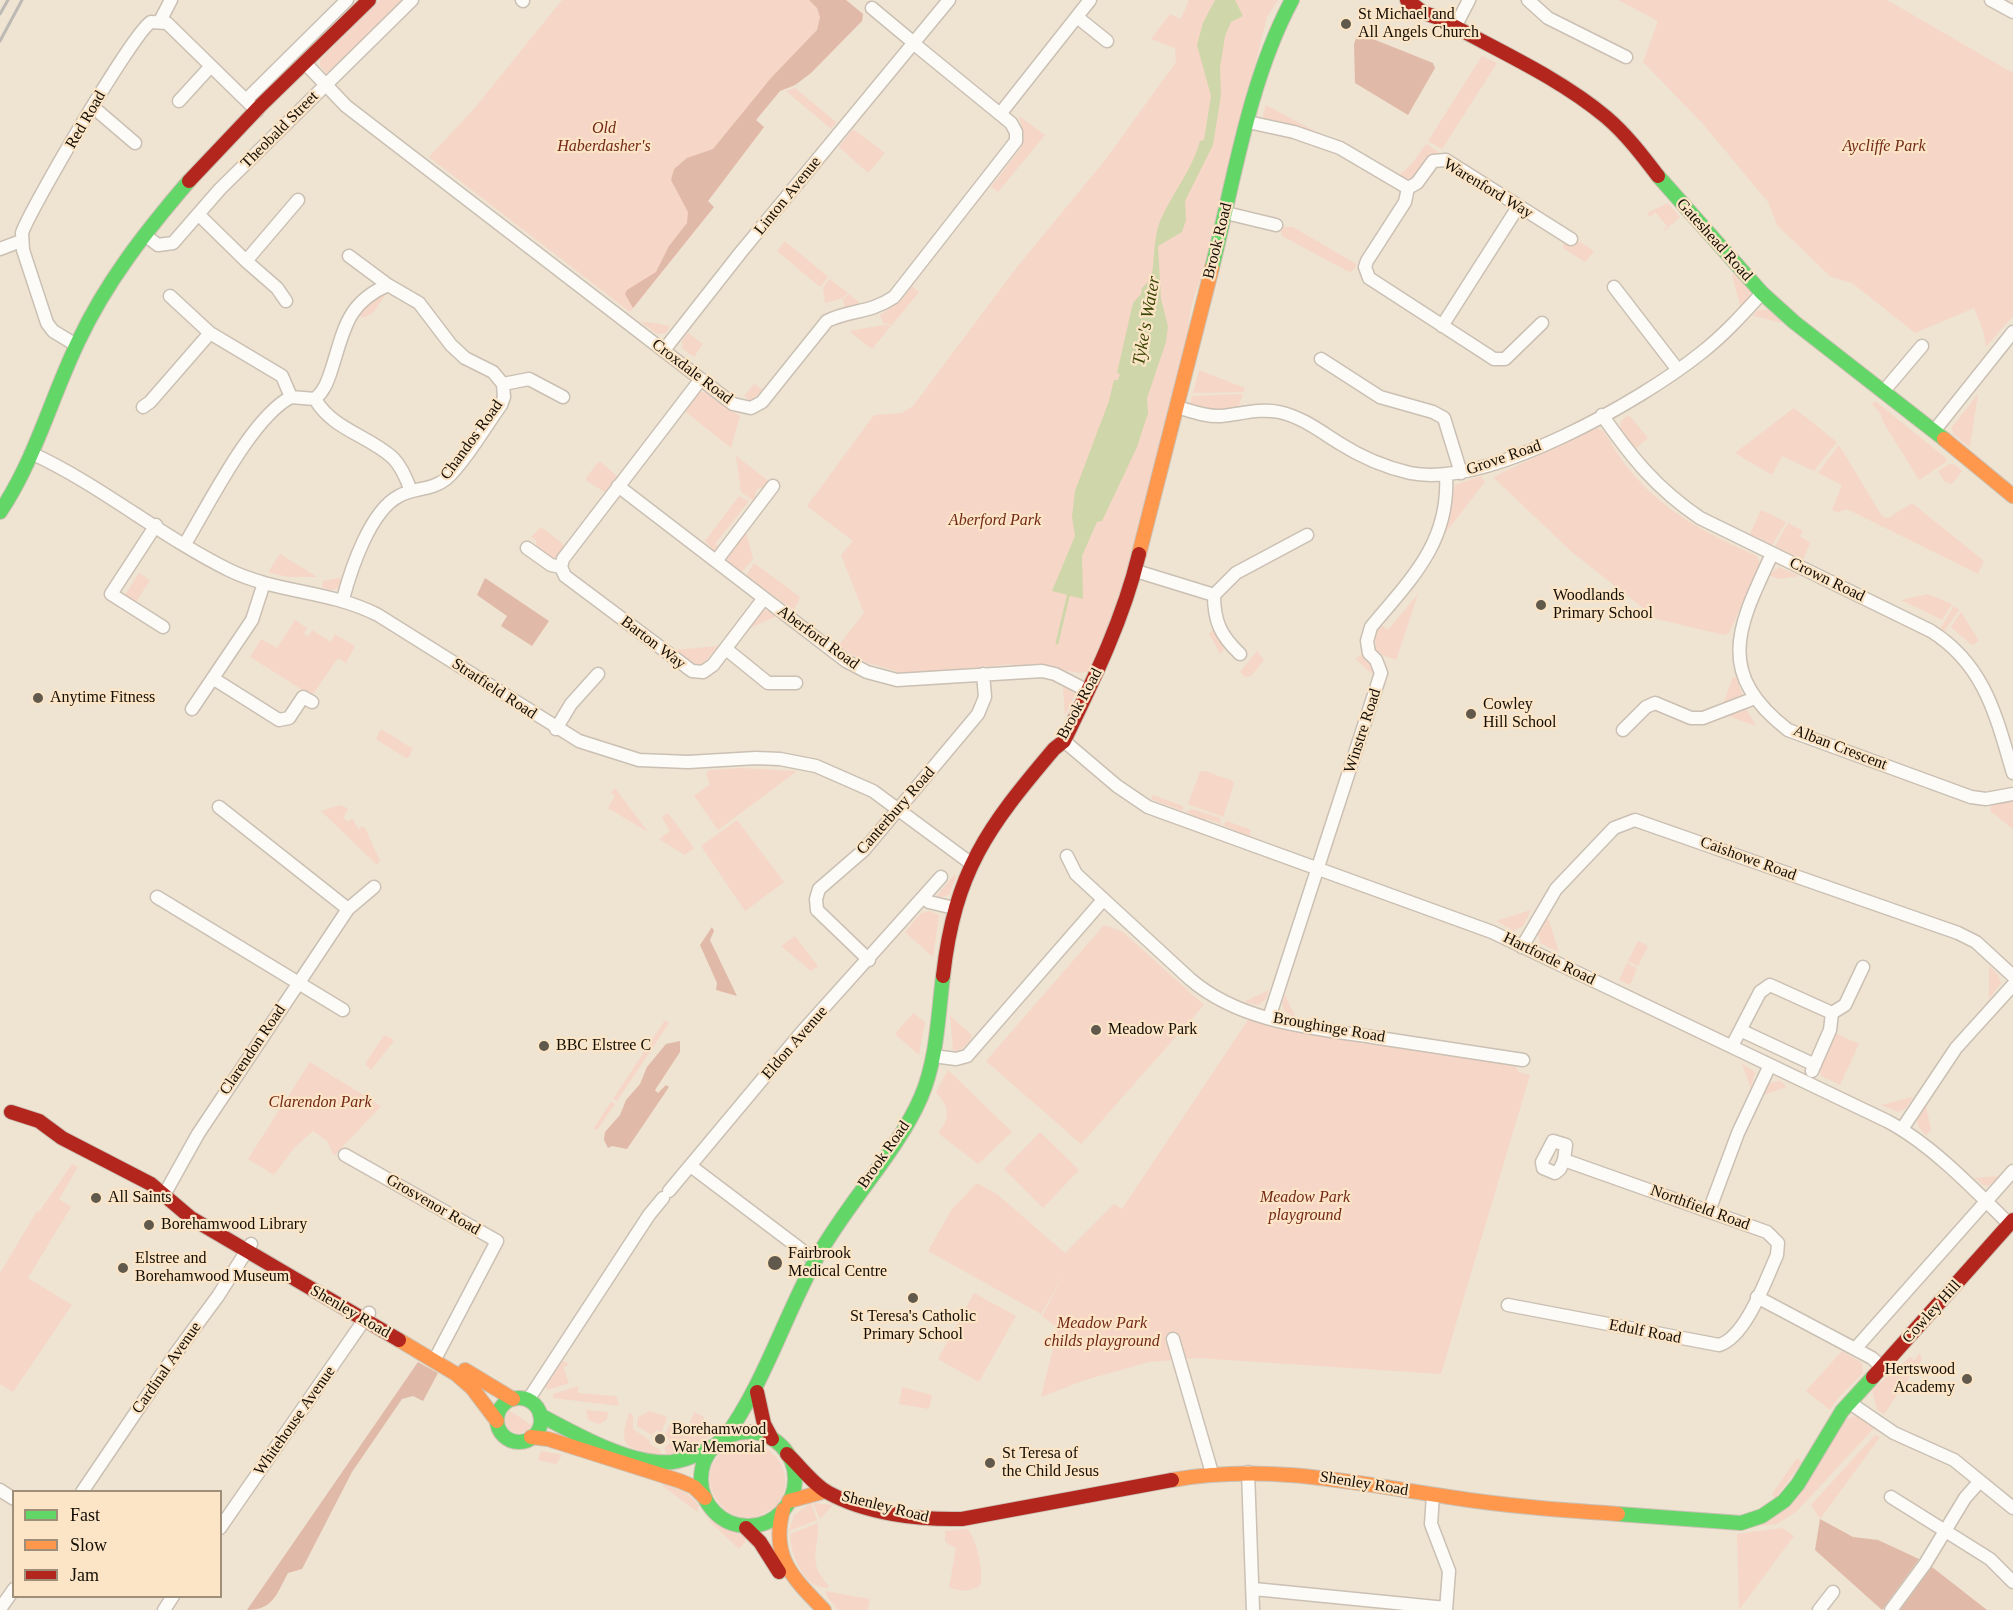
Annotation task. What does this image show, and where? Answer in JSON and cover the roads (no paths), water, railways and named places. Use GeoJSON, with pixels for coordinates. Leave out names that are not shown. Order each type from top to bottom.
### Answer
{"type":"FeatureCollection","features":[{"type":"Feature","properties":{"kind":"main road","name":"Brook Road"},"geometry":{"type":"LineString","coordinates":[[720,1442],[757,1392],[789,1311],[815,1260],[915,1110],[933,1056],[954,908],[969,862],[999,814],[1054,749],[1064,741],[1107,654],[1136,570],[1248,122],[1269,47],[1293,0]]}},
{"type":"Feature","properties":{"kind":"main road","name":"Gateshead Road"},"geometry":{"type":"LineString","coordinates":[[1407,0],[1424,13],[1455,27],[1563,87],[1606,117],[1634,145],[1674,197],[1762,293],[1794,322],[2013,496]]}},
{"type":"Feature","properties":{"kind":"main road","name":"Theobald Street"},"geometry":{"type":"LineString","coordinates":[[0,512],[31,453],[76,345],[102,296],[146,236],[191,181],[362,3]]}},
{"type":"Feature","properties":{"kind":"main road","name":"Shenley Road"},"geometry":{"type":"LineString","coordinates":[[6,1110],[20,1121],[44,1134],[52,1138],[62,1138],[151,1184],[164,1195],[179,1200],[249,1248],[513,1399]]}},
{"type":"Feature","properties":{"kind":"main road","name":"Cowley Hill"},"geometry":{"type":"LineString","coordinates":[[1850,1403],[2011,1222]]}},
{"type":"Feature","properties":{"kind":"main road","name":"Shenley Road"},"geometry":{"type":"LineString","coordinates":[[436,1357],[472,1388],[497,1421]]}},
{"type":"Feature","properties":{"kind":"main road"},"geometry":{"type":"LineString","coordinates":[[757,1392],[764,1424],[772,1439],[787,1454],[795,1478],[777,1525],[778,1545],[783,1562],[794,1579],[824,1610]]}},
{"type":"Feature","properties":{"kind":"main road"},"geometry":{"type":"LineString","coordinates":[[772,1439],[753,1432],[733,1434],[680,1461],[656,1461],[576,1435],[540,1415],[536,1407],[528,1400],[513,1399],[501,1407],[497,1421],[502,1434],[511,1440],[522,1441],[531,1437],[548,1438],[680,1481],[705,1498],[719,1516],[746,1528],[760,1542],[788,1583],[814,1610]]}},
{"type":"Feature","properties":{"kind":"main road","name":"Shenley Road"},"geometry":{"type":"LineString","coordinates":[[787,1454],[826,1491],[845,1499],[921,1519],[951,1520],[1212,1473],[1248,1472],[1313,1476],[1433,1495],[1600,1513],[1741,1523],[1762,1516],[1784,1501],[1850,1403]]}},
{"type":"Feature","properties":{"kind":"main road"},"geometry":{"type":"LineString","coordinates":[[531,1437],[538,1428],[540,1415]]}},
{"type":"Feature","properties":{"kind":"main road"},"geometry":{"type":"LineString","coordinates":[[705,1498],[701,1474],[704,1462],[720,1442]]}},
{"type":"Feature","properties":{"kind":"main road","name":"Shenley Road"},"geometry":{"type":"LineString","coordinates":[[786,1506],[826,1491]]}},
{"type":"Feature","properties":{"kind":"main road"},"geometry":{"type":"LineString","coordinates":[[746,1528],[763,1524],[786,1506]]}},
{"type":"Feature","properties":{"kind":"street"},"geometry":{"type":"LineString","coordinates":[[171,0],[160,21],[170,25],[257,111]]}},
{"type":"Feature","properties":{"kind":"street"},"geometry":{"type":"LineString","coordinates":[[246,100],[347,0]]}},
{"type":"Feature","properties":{"kind":"street","name":"Theobald Street"},"geometry":{"type":"LineString","coordinates":[[146,236],[165,246],[173,243],[198,214],[412,0]]}},
{"type":"Feature","properties":{"kind":"street","name":"Linton Avenue"},"geometry":{"type":"LineString","coordinates":[[664,350],[949,0]]}},
{"type":"Feature","properties":{"kind":"street"},"geometry":{"type":"LineString","coordinates":[[1000,114],[1090,0]]}},
{"type":"Feature","properties":{"kind":"street"},"geometry":{"type":"LineString","coordinates":[[1455,27],[1469,0]]}},
{"type":"Feature","properties":{"kind":"street"},"geometry":{"type":"LineString","coordinates":[[1528,0],[1548,18],[1626,57]]}},
{"type":"Feature","properties":{"kind":"street"},"geometry":{"type":"LineString","coordinates":[[1992,0],[2013,12]]}},
{"type":"Feature","properties":{"kind":"street"},"geometry":{"type":"LineString","coordinates":[[872,8],[913,43]]}},
{"type":"Feature","properties":{"kind":"street"},"geometry":{"type":"LineString","coordinates":[[1077,17],[1107,41]]}},
{"type":"Feature","properties":{"kind":"street","name":"Red Road"},"geometry":{"type":"LineString","coordinates":[[21,241],[24,228],[135,38],[146,24],[160,21]]}},
{"type":"Feature","properties":{"kind":"street","name":"Croxdale Road"},"geometry":{"type":"LineString","coordinates":[[305,63],[346,106],[733,404],[751,408],[757,406],[827,321],[839,315],[871,310],[894,297],[1012,149],[1016,132],[1000,114],[913,43]]}},
{"type":"Feature","properties":{"kind":"street"},"geometry":{"type":"LineString","coordinates":[[179,101],[210,66]]}},
{"type":"Feature","properties":{"kind":"street"},"geometry":{"type":"LineString","coordinates":[[93,107],[135,142]]}},
{"type":"Feature","properties":{"kind":"street"},"geometry":{"type":"LineString","coordinates":[[1248,122],[1325,142],[1408,188],[1405,202],[1367,261],[1366,273],[1375,283],[1494,359],[1505,359],[1542,323]]}},
{"type":"Feature","properties":{"kind":"street","name":"Warenford Way"},"geometry":{"type":"LineString","coordinates":[[1408,188],[1417,183],[1433,161],[1440,159],[1571,239]]}},
{"type":"Feature","properties":{"kind":"street"},"geometry":{"type":"LineString","coordinates":[[246,261],[298,200]]}},
{"type":"Feature","properties":{"kind":"street"},"geometry":{"type":"LineString","coordinates":[[1442,326],[1518,207]]}},
{"type":"Feature","properties":{"kind":"street"},"geometry":{"type":"LineString","coordinates":[[1226,213],[1276,225]]}},
{"type":"Feature","properties":{"kind":"street"},"geometry":{"type":"LineString","coordinates":[[198,214],[277,288],[286,301]]}},
{"type":"Feature","properties":{"kind":"street"},"geometry":{"type":"LineString","coordinates":[[0,249],[21,241],[47,323],[53,331],[76,345]]}},
{"type":"Feature","properties":{"kind":"street","name":"Chandos Road"},"geometry":{"type":"LineString","coordinates":[[343,599],[364,540],[391,501],[411,491],[433,488],[447,478],[501,405],[504,397],[503,384],[493,372],[465,358],[451,345],[419,303],[388,285],[348,256]]}},
{"type":"Feature","properties":{"kind":"street"},"geometry":{"type":"LineString","coordinates":[[315,399],[326,385],[354,309],[373,292],[388,285]]}},
{"type":"Feature","properties":{"kind":"street"},"geometry":{"type":"LineString","coordinates":[[1614,287],[1678,370]]}},
{"type":"Feature","properties":{"kind":"street","name":"Grove Road"},"geometry":{"type":"LineString","coordinates":[[1177,407],[1219,416],[1262,410],[1278,412],[1311,424],[1355,453],[1389,468],[1413,474],[1446,475],[1483,469],[1532,450],[1602,415],[1678,370],[1722,335],[1762,293]]}},
{"type":"Feature","properties":{"kind":"street"},"geometry":{"type":"LineString","coordinates":[[170,296],[210,333],[282,376],[291,397]]}},
{"type":"Feature","properties":{"kind":"street"},"geometry":{"type":"LineString","coordinates":[[1934,431],[2013,332]]}},
{"type":"Feature","properties":{"kind":"street"},"geometry":{"type":"LineString","coordinates":[[143,407],[150,402],[210,333]]}},
{"type":"Feature","properties":{"kind":"street"},"geometry":{"type":"LineString","coordinates":[[1883,392],[1922,346]]}},
{"type":"Feature","properties":{"kind":"street"},"geometry":{"type":"LineString","coordinates":[[1321,359],[1380,397],[1433,412],[1444,418],[1461,473]]}},
{"type":"Feature","properties":{"kind":"street"},"geometry":{"type":"LineString","coordinates":[[503,384],[529,379],[563,397]]}},
{"type":"Feature","properties":{"kind":"street"},"geometry":{"type":"LineString","coordinates":[[561,567],[563,559],[701,379]]}},
{"type":"Feature","properties":{"kind":"street"},"geometry":{"type":"LineString","coordinates":[[185,544],[256,427],[278,403],[291,397],[315,399]]}},
{"type":"Feature","properties":{"kind":"street"},"geometry":{"type":"LineString","coordinates":[[315,399],[329,419],[393,458],[405,475],[411,491]]}},
{"type":"Feature","properties":{"kind":"street","name":"Crown Road"},"geometry":{"type":"LineString","coordinates":[[1602,415],[1633,460],[1677,503],[1729,534],[1931,631],[1955,648],[1977,675],[1990,702],[2013,773]]}},
{"type":"Feature","properties":{"kind":"street","name":"Stratfield Road"},"geometry":{"type":"LineString","coordinates":[[31,453],[82,479],[230,570],[264,583],[343,599],[393,623],[556,729],[595,748],[639,760],[680,762],[756,758],[780,759],[816,766],[849,778],[899,809],[969,862]]}},
{"type":"Feature","properties":{"kind":"street","name":"Winstre Road"},"geometry":{"type":"LineString","coordinates":[[1319,867],[1381,673],[1376,660],[1370,653],[1368,635],[1432,549],[1448,497],[1446,475]]}},
{"type":"Feature","properties":{"kind":"street","name":"Aberford Road"},"geometry":{"type":"LineString","coordinates":[[618,486],[846,661],[867,672],[904,681],[1042,671],[1088,691]]}},
{"type":"Feature","properties":{"kind":"street"},"geometry":{"type":"LineString","coordinates":[[716,561],[773,486]]}},
{"type":"Feature","properties":{"kind":"street"},"geometry":{"type":"LineString","coordinates":[[156,525],[111,594],[163,627]]}},
{"type":"Feature","properties":{"kind":"street"},"geometry":{"type":"LineString","coordinates":[[1240,654],[1226,641],[1216,625],[1214,595],[1236,573],[1307,535]]}},
{"type":"Feature","properties":{"kind":"street","name":"Barton Way"},"geometry":{"type":"LineString","coordinates":[[527,548],[551,565],[561,567],[565,576],[692,671],[708,669],[764,598]]}},
{"type":"Feature","properties":{"kind":"street","name":"Alban Crescent"},"geometry":{"type":"LineString","coordinates":[[1772,554],[1745,613],[1738,640],[1740,662],[1755,698],[1771,717],[1788,730],[1979,799],[2013,794]]}},
{"type":"Feature","properties":{"kind":"street"},"geometry":{"type":"LineString","coordinates":[[1136,570],[1214,595]]}},
{"type":"Feature","properties":{"kind":"street"},"geometry":{"type":"LineString","coordinates":[[192,709],[252,620],[264,583]]}},
{"type":"Feature","properties":{"kind":"street"},"geometry":{"type":"LineString","coordinates":[[726,649],[768,683],[796,682]]}},
{"type":"Feature","properties":{"kind":"street"},"geometry":{"type":"LineString","coordinates":[[556,729],[571,704],[598,674]]}},
{"type":"Feature","properties":{"kind":"street","name":"Canterbury Road"},"geometry":{"type":"LineString","coordinates":[[869,960],[817,910],[816,898],[819,889],[864,850],[983,706],[983,675]]}},
{"type":"Feature","properties":{"kind":"street"},"geometry":{"type":"LineString","coordinates":[[214,679],[279,720],[289,718],[303,697],[312,702]]}},
{"type":"Feature","properties":{"kind":"street"},"geometry":{"type":"LineString","coordinates":[[1623,730],[1646,708],[1655,703],[1691,718],[1703,717],[1755,698]]}},
{"type":"Feature","properties":{"kind":"street","name":"Hartforde Road"},"geometry":{"type":"LineString","coordinates":[[1064,741],[1117,786],[1148,807],[1450,914],[1732,1046],[1902,1129],[2011,1222]]}},
{"type":"Feature","properties":{"kind":"street"},"geometry":{"type":"LineString","coordinates":[[219,807],[348,909]]}},
{"type":"Feature","properties":{"kind":"street","name":"Caishowe Road"},"geometry":{"type":"LineString","coordinates":[[1522,947],[1538,915],[1556,888],[1614,828],[1635,819],[1958,933],[1976,942],[2013,976]]}},
{"type":"Feature","properties":{"kind":"street","name":"Broughinge Road"},"geometry":{"type":"LineString","coordinates":[[1067,856],[1076,874],[1103,900],[1206,993],[1232,1005],[1295,1025],[1523,1060]]}},
{"type":"Feature","properties":{"kind":"street"},"geometry":{"type":"LineString","coordinates":[[1269,1018],[1319,867]]}},
{"type":"Feature","properties":{"kind":"street","name":"Eldon Avenue"},"geometry":{"type":"LineString","coordinates":[[528,1400],[648,1215],[692,1167],[801,1033],[869,960],[941,877]]}},
{"type":"Feature","properties":{"kind":"street","name":"Clarendon Road"},"geometry":{"type":"LineString","coordinates":[[164,1195],[201,1130],[348,909],[374,887]]}},
{"type":"Feature","properties":{"kind":"street"},"geometry":{"type":"LineString","coordinates":[[157,897],[297,984],[344,1010]]}},
{"type":"Feature","properties":{"kind":"street"},"geometry":{"type":"LineString","coordinates":[[924,897],[929,902],[954,908]]}},
{"type":"Feature","properties":{"kind":"street"},"geometry":{"type":"LineString","coordinates":[[933,1056],[956,1059],[967,1056],[1103,900]]}},
{"type":"Feature","properties":{"kind":"street"},"geometry":{"type":"LineString","coordinates":[[1832,1013],[1845,1005],[1863,967]]}},
{"type":"Feature","properties":{"kind":"street"},"geometry":{"type":"LineString","coordinates":[[1732,1046],[1742,1031],[1760,992],[1770,985],[1832,1013]]}},
{"type":"Feature","properties":{"kind":"street"},"geometry":{"type":"LineString","coordinates":[[1902,1129],[1956,1048],[2013,985]]}},
{"type":"Feature","properties":{"kind":"street"},"geometry":{"type":"LineString","coordinates":[[1807,1082],[1830,1030],[1832,1013]]}},
{"type":"Feature","properties":{"kind":"street"},"geometry":{"type":"LineString","coordinates":[[1742,1031],[1815,1065]]}},
{"type":"Feature","properties":{"kind":"street"},"geometry":{"type":"LineString","coordinates":[[1709,1211],[1738,1133],[1770,1065]]}},
{"type":"Feature","properties":{"kind":"street","name":"Grosvenor Road"},"geometry":{"type":"LineString","coordinates":[[345,1155],[497,1241],[436,1357]]}},
{"type":"Feature","properties":{"kind":"street","name":"Northfield Road"},"geometry":{"type":"LineString","coordinates":[[1564,1160],[1767,1232],[1775,1239],[1779,1249],[1757,1297]]}},
{"type":"Feature","properties":{"kind":"street"},"geometry":{"type":"LineString","coordinates":[[692,1167],[815,1260]]}},
{"type":"Feature","properties":{"kind":"street"},"geometry":{"type":"LineString","coordinates":[[1855,1349],[2013,1171]]}},
{"type":"Feature","properties":{"kind":"street","name":"Cardinal Avenue"},"geometry":{"type":"LineString","coordinates":[[83,1490],[249,1248]]}},
{"type":"Feature","properties":{"kind":"street"},"geometry":{"type":"LineString","coordinates":[[1757,1297],[1855,1349],[1882,1366]]}},
{"type":"Feature","properties":{"kind":"street","name":"Edulf Road"},"geometry":{"type":"LineString","coordinates":[[1508,1305],[1711,1345],[1726,1343],[1733,1338],[1757,1297]]}},
{"type":"Feature","properties":{"kind":"street","name":"Whitehouse Avenue"},"geometry":{"type":"LineString","coordinates":[[222,1525],[367,1317]]}},
{"type":"Feature","properties":{"kind":"street"},"geometry":{"type":"LineString","coordinates":[[1179,1347],[1212,1473]]}},
{"type":"Feature","properties":{"kind":"street"},"geometry":{"type":"LineString","coordinates":[[1850,1403],[1894,1433],[1954,1460],[2013,1508]]}},
{"type":"Feature","properties":{"kind":"street"},"geometry":{"type":"LineString","coordinates":[[1248,1472],[1248,1536],[1254,1589],[1253,1610]]}},
{"type":"Feature","properties":{"kind":"street"},"geometry":{"type":"LineString","coordinates":[[1891,1610],[1965,1498],[1980,1481]]}},
{"type":"Feature","properties":{"kind":"street"},"geometry":{"type":"LineString","coordinates":[[1254,1589],[1446,1609],[1449,1571],[1431,1524],[1433,1495]]}},
{"type":"Feature","properties":{"kind":"street"},"geometry":{"type":"LineString","coordinates":[[1891,1497],[1990,1559],[2013,1582]]}},
{"type":"Feature","properties":{"kind":"street"},"geometry":{"type":"LineString","coordinates":[[0,1609],[12,1592]]}},
{"type":"Feature","properties":{"kind":"street"},"geometry":{"type":"LineString","coordinates":[[1819,1610],[1833,1592]]}},
{"type":"Feature","properties":{"kind":"water"},"geometry":{"type":"Polygon","coordinates":[[[1215,0],[1235,0],[1243,16],[1231,22],[1225,36],[1220,68],[1221,95],[1213,145],[1185,201],[1186,220],[1182,232],[1158,246],[1161,299],[1168,326],[1166,342],[1147,398],[1148,413],[1137,447],[1102,521],[1097,522],[1082,556],[1083,599],[1052,591],[1075,536],[1072,517],[1075,491],[1109,401],[1114,380],[1118,380],[1120,374],[1117,373],[1133,303],[1151,279],[1159,224],[1192,163],[1200,141],[1204,140],[1211,96],[1197,45],[1203,23],[1215,0]]]}},
{"type":"Feature","properties":{"kind":"waterway","name":"Tyke's Water"},"geometry":{"type":"LineString","coordinates":[[1057,643],[1069,593]]}},
{"type":"Feature","properties":{"kind":"railway"},"geometry":{"type":"LineString","coordinates":[[0,14],[8,0]]}},
{"type":"Feature","properties":{"kind":"railway"},"geometry":{"type":"LineString","coordinates":[[0,41],[22,0]]}},
{"type":"Feature","properties":{"kind":"place","name":"St Michael and All Angels Church"},"geometry":{"type":"Point","coordinates":[1346,24]}},
{"type":"Feature","properties":{"kind":"place","name":"Woodlands Primary School"},"geometry":{"type":"Point","coordinates":[1541,605]}},
{"type":"Feature","properties":{"kind":"place","name":"Anytime Fitness"},"geometry":{"type":"Point","coordinates":[38,698]}},
{"type":"Feature","properties":{"kind":"place","name":"Cowley Hill School"},"geometry":{"type":"Point","coordinates":[1471,714]}},
{"type":"Feature","properties":{"kind":"place","name":"Meadow Park"},"geometry":{"type":"Point","coordinates":[1096,1030]}},
{"type":"Feature","properties":{"kind":"place","name":"BBC Elstree C"},"geometry":{"type":"Point","coordinates":[544,1046]}},
{"type":"Feature","properties":{"kind":"place","name":"All Saints"},"geometry":{"type":"Point","coordinates":[96,1198]}},
{"type":"Feature","properties":{"kind":"place","name":"Borehamwood Library"},"geometry":{"type":"Point","coordinates":[149,1225]}},
{"type":"Feature","properties":{"kind":"place","name":"Fairbrook Medical Centre"},"geometry":{"type":"Point","coordinates":[775,1263]}},
{"type":"Feature","properties":{"kind":"place","name":"Elstree and Borehamwood Museum"},"geometry":{"type":"Point","coordinates":[123,1268]}},
{"type":"Feature","properties":{"kind":"place","name":"St Teresa's Catholic Primary School"},"geometry":{"type":"Point","coordinates":[913,1298]}},
{"type":"Feature","properties":{"kind":"place","name":"Hertswood Academy"},"geometry":{"type":"Point","coordinates":[1967,1379]}},
{"type":"Feature","properties":{"kind":"place","name":"Borehamwood War Memorial"},"geometry":{"type":"Point","coordinates":[660,1439]}},
{"type":"Feature","properties":{"kind":"place","name":"St Teresa of the Child Jesus"},"geometry":{"type":"Point","coordinates":[990,1463]}},
{"type":"Feature","properties":{"kind":"park label","name":"Old Haberdasher's"},"geometry":{"type":"Point","coordinates":[604,138]}},
{"type":"Feature","properties":{"kind":"park label","name":"Aycliffe Park"},"geometry":{"type":"Point","coordinates":[1884,147]}},
{"type":"Feature","properties":{"kind":"park label","name":"Aberford Park"},"geometry":{"type":"Point","coordinates":[995,521]}},
{"type":"Feature","properties":{"kind":"park label","name":"Clarendon Park"},"geometry":{"type":"Point","coordinates":[320,1103]}},
{"type":"Feature","properties":{"kind":"park label","name":"Meadow Park playground"},"geometry":{"type":"Point","coordinates":[1305,1207]}},
{"type":"Feature","properties":{"kind":"park label","name":"Meadow Park childs playground"},"geometry":{"type":"Point","coordinates":[1102,1333]}}]}
